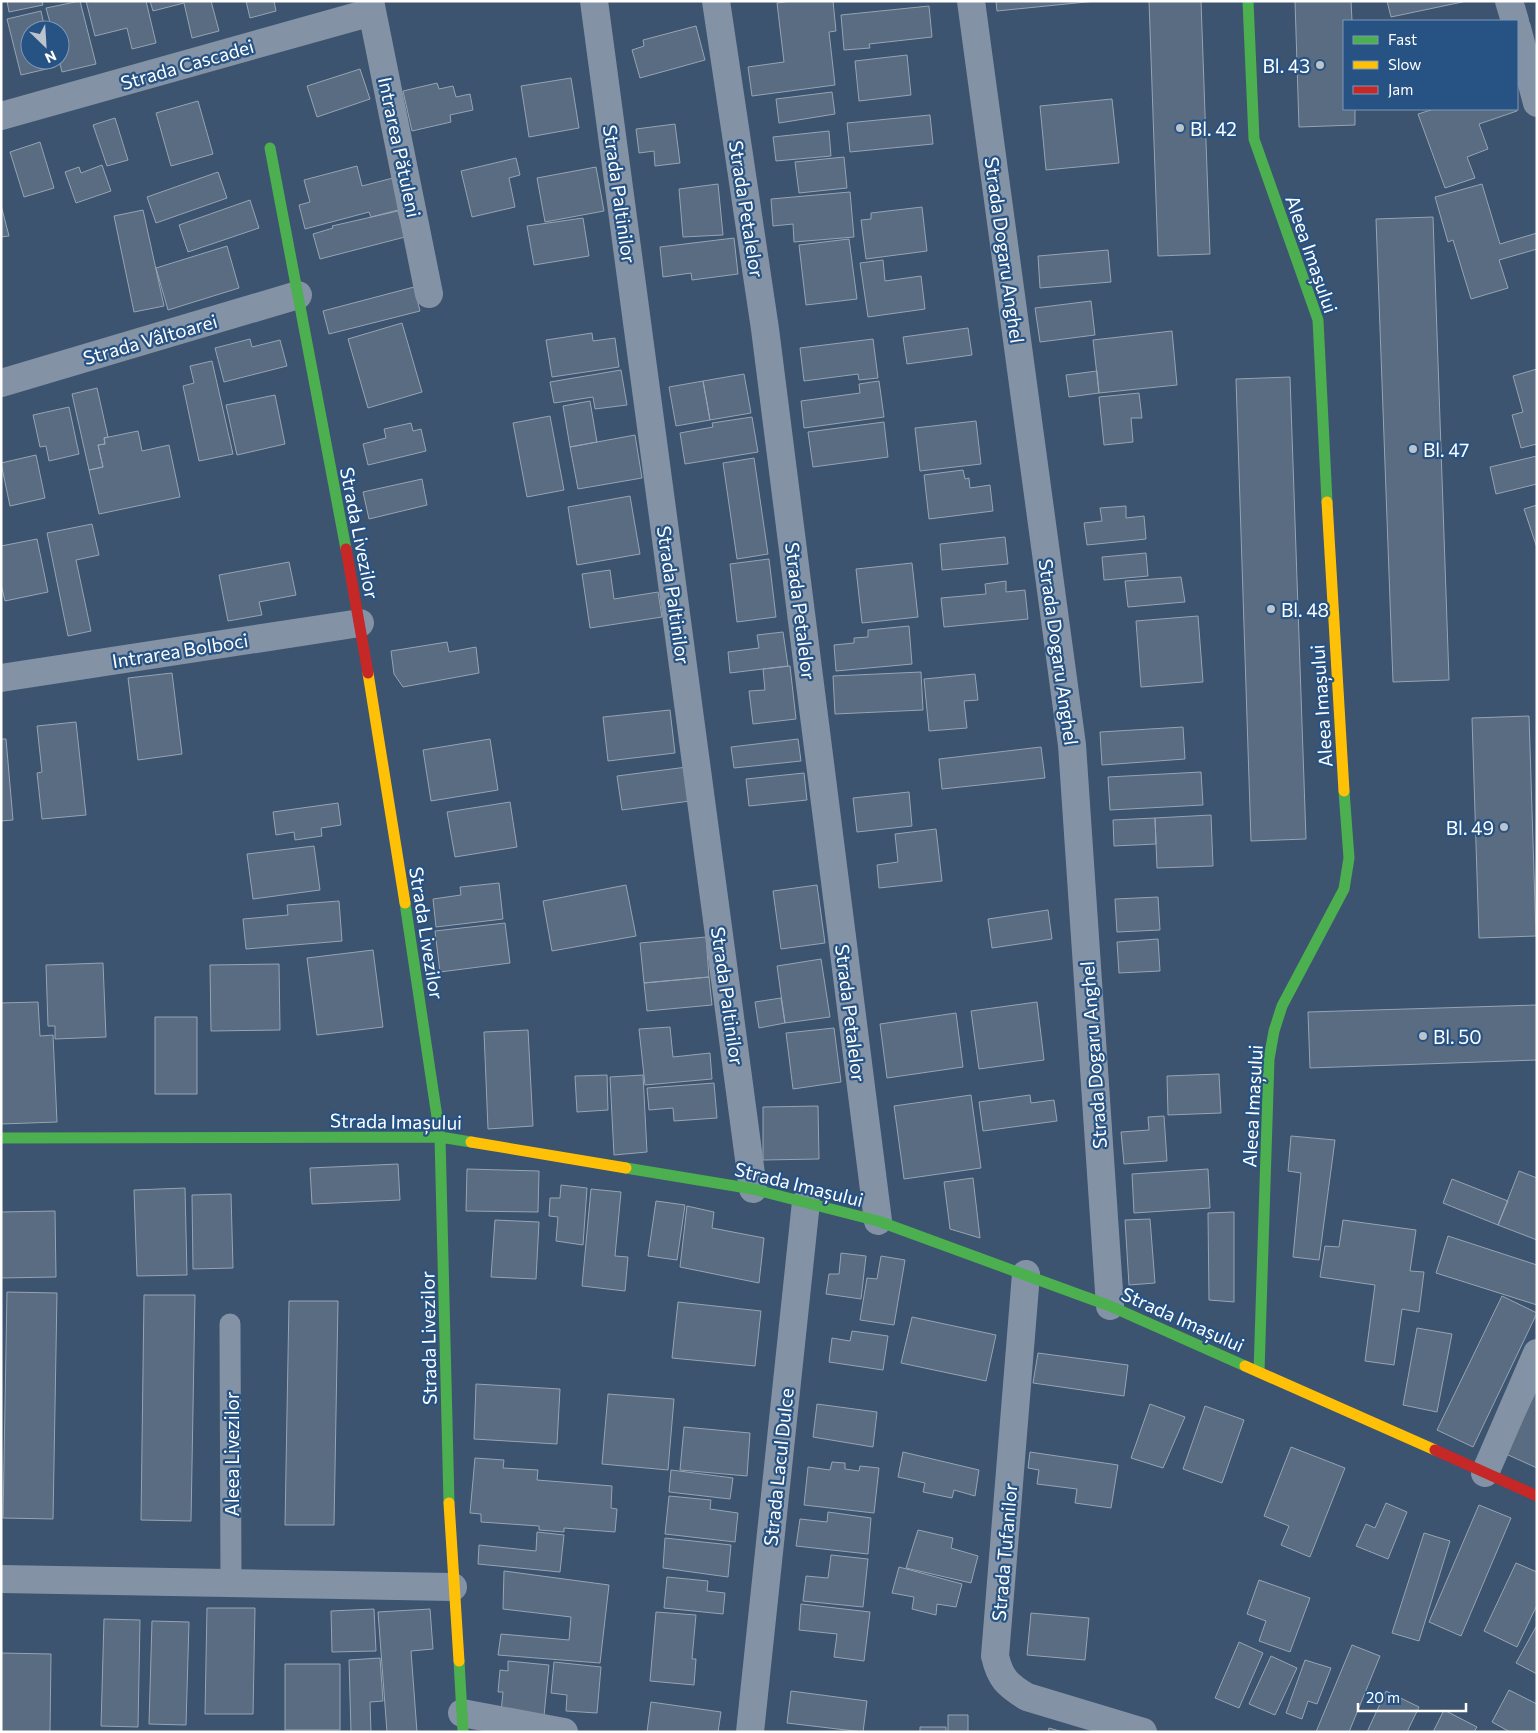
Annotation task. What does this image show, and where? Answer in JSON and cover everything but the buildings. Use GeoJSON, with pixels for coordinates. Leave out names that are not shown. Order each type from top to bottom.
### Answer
{"type":"FeatureCollection","features":[{"type":"Feature","properties":{"kind":"street","name":"Strada Paltinilor"},"geometry":{"type":"LineString","coordinates":[[594,1],[753,1189]]}},
{"type":"Feature","properties":{"kind":"street","name":"Strada Petalelor"},"geometry":{"type":"LineString","coordinates":[[716,1],[765,329],[878,1222]]}},
{"type":"Feature","properties":{"kind":"street","name":"Strada Dogaru Anghel"},"geometry":{"type":"LineString","coordinates":[[971,1],[1072,745],[1110,1306]]}},
{"type":"Feature","properties":{"kind":"street","name":"Aleea Imașului"},"geometry":{"type":"LineString","coordinates":[[1248,1],[1254,138],[1318,320],[1334,648],[1349,858],[1344,889],[1282,1006],[1274,1031],[1269,1059],[1259,1372]]}},
{"type":"Feature","properties":{"kind":"street"},"geometry":{"type":"LineString","coordinates":[[1510,1],[1515,20]]}},
{"type":"Feature","properties":{"kind":"street","name":"Strada Cascadei"},"geometry":{"type":"LineString","coordinates":[[1,116],[371,7]]}},
{"type":"Feature","properties":{"kind":"street","name":"Intrarea Pătuleni"},"geometry":{"type":"LineString","coordinates":[[371,7],[430,294]]}},
{"type":"Feature","properties":{"kind":"street"},"geometry":{"type":"LineString","coordinates":[[1518,32],[1537,103]]}},
{"type":"Feature","properties":{"kind":"street","name":"Strada Livezilor"},"geometry":{"type":"LineString","coordinates":[[270,148],[360,623],[440,1137],[449,1497],[462,1722]]}},
{"type":"Feature","properties":{"kind":"street","name":"Strada Vâltoarei"},"geometry":{"type":"LineString","coordinates":[[1,382],[298,295]]}},
{"type":"Feature","properties":{"kind":"street","name":"Intrarea Bolboci"},"geometry":{"type":"LineString","coordinates":[[1,678],[360,623]]}},
{"type":"Feature","properties":{"kind":"street","name":"Strada Imașului"},"geometry":{"type":"LineString","coordinates":[[1,1138],[440,1137],[753,1189],[878,1222],[1110,1306],[1537,1496]]}},
{"type":"Feature","properties":{"kind":"street","name":"Strada Lacul Dulce"},"geometry":{"type":"LineString","coordinates":[[750,1732],[806,1202]]}},
{"type":"Feature","properties":{"kind":"street","name":"Strada Tufanilor"},"geometry":{"type":"LineString","coordinates":[[1026,1274],[995,1656],[999,1673],[1012,1688],[1027,1697],[1143,1732]]}},
{"type":"Feature","properties":{"kind":"street"},"geometry":{"type":"LineString","coordinates":[[1485,1473],[1537,1353]]}},
{"type":"Feature","properties":{"kind":"street"},"geometry":{"type":"LineString","coordinates":[[1,1579],[453,1587]]}},
{"type":"Feature","properties":{"kind":"street"},"geometry":{"type":"LineString","coordinates":[[462,1722],[564,1732]]}},
{"type":"Feature","properties":{"kind":"lane","name":"Aleea Livezilor"},"geometry":{"type":"LineString","coordinates":[[230,1324],[231,1584]]}},
{"type":"Feature","properties":{"kind":"traffic: fast"},"geometry":{"type":"LineString","coordinates":[[1248,1],[1254,139],[1318,320],[1327,502]]}},
{"type":"Feature","properties":{"kind":"traffic: fast"},"geometry":{"type":"LineString","coordinates":[[270,148],[346,549]]}},
{"type":"Feature","properties":{"kind":"traffic: fast"},"geometry":{"type":"LineString","coordinates":[[1259,1372],[1269,1059],[1274,1031],[1282,1006],[1344,889],[1349,858],[1344,791]]}},
{"type":"Feature","properties":{"kind":"traffic: fast"},"geometry":{"type":"LineString","coordinates":[[405,903],[440,1137],[449,1503]]}},
{"type":"Feature","properties":{"kind":"traffic: fast"},"geometry":{"type":"LineString","coordinates":[[1,1138],[440,1137],[471,1142]]}},
{"type":"Feature","properties":{"kind":"traffic: fast"},"geometry":{"type":"LineString","coordinates":[[626,1168],[753,1189],[878,1221],[1110,1306],[1245,1366]]}},
{"type":"Feature","properties":{"kind":"traffic: fast"},"geometry":{"type":"LineString","coordinates":[[459,1661],[463,1732]]}},
{"type":"Feature","properties":{"kind":"traffic: slow"},"geometry":{"type":"LineString","coordinates":[[1327,502],[1344,791]]}},
{"type":"Feature","properties":{"kind":"traffic: slow"},"geometry":{"type":"LineString","coordinates":[[368,673],[405,903]]}},
{"type":"Feature","properties":{"kind":"traffic: slow"},"geometry":{"type":"LineString","coordinates":[[471,1142],[626,1168]]}},
{"type":"Feature","properties":{"kind":"traffic: slow"},"geometry":{"type":"LineString","coordinates":[[1245,1366],[1435,1450]]}},
{"type":"Feature","properties":{"kind":"traffic: slow"},"geometry":{"type":"LineString","coordinates":[[449,1503],[459,1661]]}},
{"type":"Feature","properties":{"kind":"traffic: jam"},"geometry":{"type":"LineString","coordinates":[[346,549],[368,673]]}},
{"type":"Feature","properties":{"kind":"traffic: jam"},"geometry":{"type":"LineString","coordinates":[[1435,1450],[1537,1496]]}},
{"type":"Feature","properties":{"kind":"place","name":"Bl. 43"},"geometry":{"type":"Point","coordinates":[1320,65]}},
{"type":"Feature","properties":{"kind":"place","name":"Bl. 42"},"geometry":{"type":"Point","coordinates":[1180,128]}},
{"type":"Feature","properties":{"kind":"place","name":"Bl. 47"},"geometry":{"type":"Point","coordinates":[1413,449]}},
{"type":"Feature","properties":{"kind":"place","name":"Bl. 48"},"geometry":{"type":"Point","coordinates":[1271,609]}},
{"type":"Feature","properties":{"kind":"place","name":"Bl. 49"},"geometry":{"type":"Point","coordinates":[1504,827]}},
{"type":"Feature","properties":{"kind":"place","name":"Bl. 50"},"geometry":{"type":"Point","coordinates":[1423,1036]}}]}
